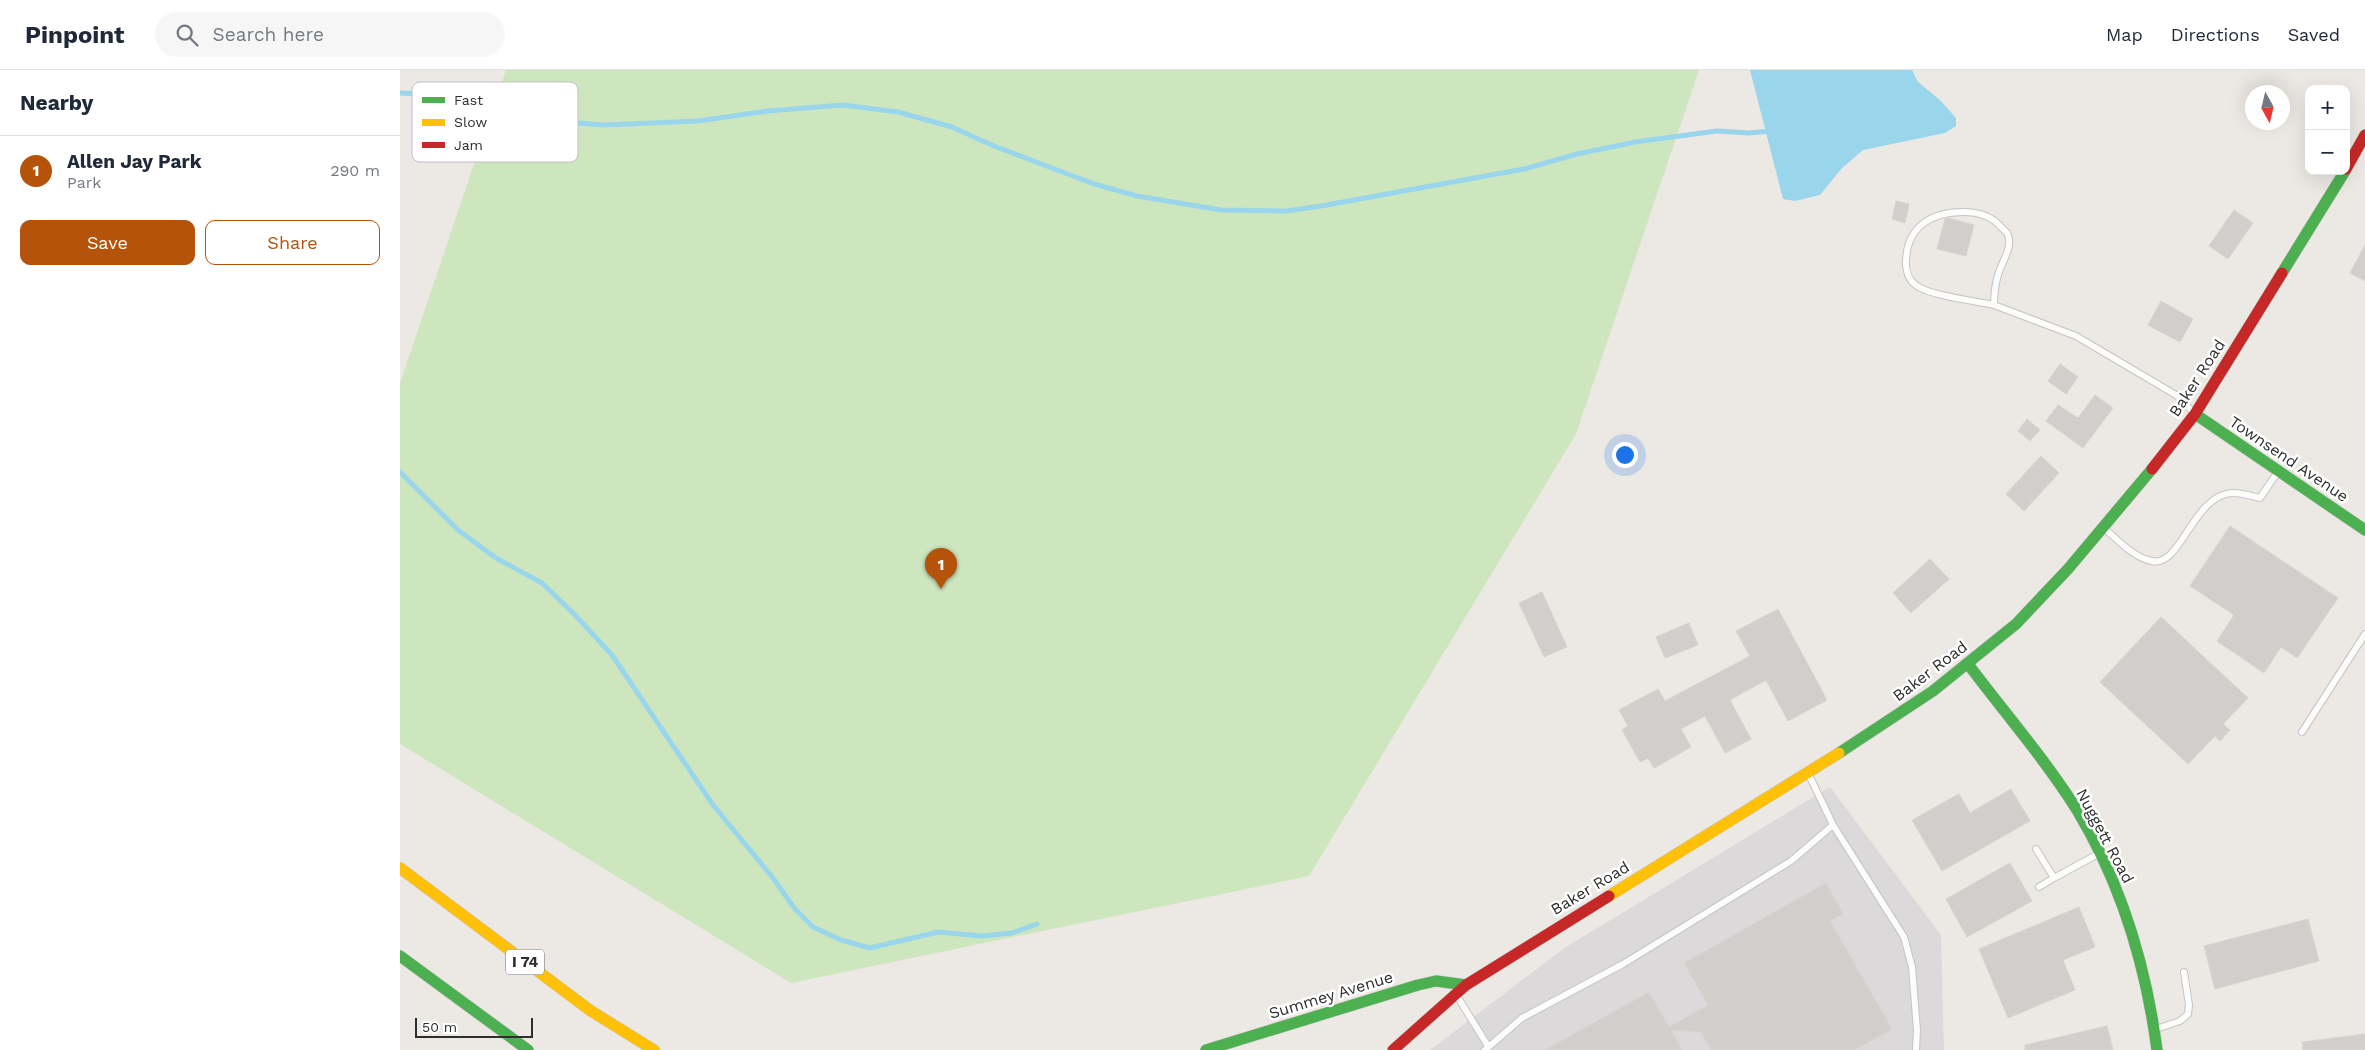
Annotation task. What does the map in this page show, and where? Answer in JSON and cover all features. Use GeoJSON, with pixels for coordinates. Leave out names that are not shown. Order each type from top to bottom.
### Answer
{"type":"FeatureCollection","features":[{"type":"Feature","properties":{"kind":"main road","name":"Baker Road"},"geometry":{"type":"LineString","coordinates":[[2350,162],[2365,136]]}},
{"type":"Feature","properties":{"kind":"main road","name":"Baker Road"},"geometry":{"type":"LineString","coordinates":[[1393,1050],[1466,984],[1808,774],[1933,691],[2016,624],[2104,528],[2195,414],[2342,175]]}},
{"type":"Feature","properties":{"kind":"main road","name":"Townsend Avenue"},"geometry":{"type":"LineString","coordinates":[[2195,414],[2365,530]]}},
{"type":"Feature","properties":{"kind":"main road","name":"Nuggett Road"},"geometry":{"type":"LineString","coordinates":[[1968,664],[2075,809],[2114,883],[2134,936],[2145,977],[2157,1050]]}},
{"type":"Feature","properties":{"kind":"main road","name":"I 74"},"geometry":{"type":"LineString","coordinates":[[400,868],[591,1011],[654,1050]]}},
{"type":"Feature","properties":{"kind":"main road"},"geometry":{"type":"LineString","coordinates":[[400,956],[528,1050]]}},
{"type":"Feature","properties":{"kind":"main road","name":"Summey Avenue"},"geometry":{"type":"LineString","coordinates":[[1206,1050],[1418,985],[1436,981],[1466,984]]}},
{"type":"Feature","properties":{"kind":"lane"},"geometry":{"type":"LineString","coordinates":[[1994,306],[1996,281],[2009,246],[2008,235],[1997,222],[1986,215],[1946,212],[1931,217],[1916,230],[1907,248],[1906,266],[1909,279],[1917,287],[1935,293],[1994,306],[2076,336],[2176,395],[2195,414]]}},
{"type":"Feature","properties":{"kind":"lane"},"geometry":{"type":"LineString","coordinates":[[2104,528],[2139,556],[2153,562],[2163,561],[2173,552],[2208,503],[2232,493],[2260,498],[2278,472]]}},
{"type":"Feature","properties":{"kind":"lane"},"geometry":{"type":"LineString","coordinates":[[2302,732],[2365,634]]}},
{"type":"Feature","properties":{"kind":"lane"},"geometry":{"type":"LineString","coordinates":[[1808,774],[1833,825],[1904,937],[1912,967],[1918,1030],[1916,1050]]}},
{"type":"Feature","properties":{"kind":"lane"},"geometry":{"type":"LineString","coordinates":[[1456,994],[1487,1048],[1522,1018],[1624,964],[1791,860],[1833,825]]}},
{"type":"Feature","properties":{"kind":"lane"},"geometry":{"type":"LineString","coordinates":[[2036,849],[2054,878]]}},
{"type":"Feature","properties":{"kind":"lane"},"geometry":{"type":"LineString","coordinates":[[2039,887],[2099,853]]}},
{"type":"Feature","properties":{"kind":"lane"},"geometry":{"type":"LineString","coordinates":[[2155,1029],[2180,1021],[2188,1014],[2189,1006],[2184,972]]}},
{"type":"Feature","properties":{"kind":"shaded area"},"geometry":{"type":"Polygon","coordinates":[[[1830,787],[1941,935],[1944,1050],[1430,1050],[1566,947],[1830,787]]]}},
{"type":"Feature","properties":{"kind":"green space"},"geometry":{"type":"Polygon","coordinates":[[[506,70],[1699,70],[1576,434],[1309,876],[791,983],[400,744],[400,383],[475,162],[578,162],[578,82],[502,82],[506,70]]]}},
{"type":"Feature","properties":{"kind":"water"},"geometry":{"type":"Polygon","coordinates":[[[1750,70],[1912,70],[1918,82],[1940,100],[1956,118],[1956,126],[1945,133],[1863,150],[1842,168],[1820,195],[1795,201],[1783,199],[1750,70]]]}},
{"type":"Feature","properties":{"kind":"building"},"geometry":{"type":"Polygon","coordinates":[[[1896,201],[1909,204],[1905,223],[1892,219],[1896,201]]]}},
{"type":"Feature","properties":{"kind":"building"},"geometry":{"type":"Polygon","coordinates":[[[2234,210],[2253,223],[2228,259],[2209,246],[2234,210]]]}},
{"type":"Feature","properties":{"kind":"building"},"geometry":{"type":"Polygon","coordinates":[[[1948,218],[1974,225],[1966,256],[1937,249],[1945,219],[1948,218]]]}},
{"type":"Feature","properties":{"kind":"building"},"geometry":{"type":"Polygon","coordinates":[[[2365,245],[2365,281],[2350,273],[2365,245]]]}},
{"type":"Feature","properties":{"kind":"building"},"geometry":{"type":"Polygon","coordinates":[[[2161,301],[2193,319],[2180,342],[2148,325],[2161,301]]]}},
{"type":"Feature","properties":{"kind":"building"},"geometry":{"type":"Polygon","coordinates":[[[2060,364],[2078,377],[2066,394],[2048,381],[2060,364]]]}},
{"type":"Feature","properties":{"kind":"building"},"geometry":{"type":"Polygon","coordinates":[[[2095,395],[2113,408],[2083,448],[2046,421],[2058,405],[2078,418],[2095,395]]]}},
{"type":"Feature","properties":{"kind":"building"},"geometry":{"type":"Polygon","coordinates":[[[2027,419],[2040,430],[2030,441],[2018,431],[2027,419]]]}},
{"type":"Feature","properties":{"kind":"building"},"geometry":{"type":"Polygon","coordinates":[[[2041,456],[2059,473],[2024,511],[2006,494],[2041,456]]]}},
{"type":"Feature","properties":{"kind":"building"},"geometry":{"type":"Polygon","coordinates":[[[2230,526],[2338,598],[2297,658],[2281,647],[2264,673],[2217,641],[2234,615],[2190,586],[2230,526]]]}},
{"type":"Feature","properties":{"kind":"building"},"geometry":{"type":"Polygon","coordinates":[[[1930,559],[1949,579],[1911,613],[1893,593],[1930,559]]]}},
{"type":"Feature","properties":{"kind":"building"},"geometry":{"type":"Polygon","coordinates":[[[1542,592],[1567,647],[1544,657],[1519,603],[1542,592]]]}},
{"type":"Feature","properties":{"kind":"building"},"geometry":{"type":"Polygon","coordinates":[[[1778,609],[1827,700],[1788,721],[1766,680],[1730,700],[1751,739],[1725,753],[1705,716],[1681,729],[1691,747],[1654,768],[1648,758],[1640,762],[1622,730],[1628,726],[1619,710],[1658,689],[1665,701],[1750,656],[1736,631],[1778,609]]]}},
{"type":"Feature","properties":{"kind":"building"},"geometry":{"type":"Polygon","coordinates":[[[2161,617],[2248,698],[2223,724],[2230,730],[2220,741],[2215,736],[2188,764],[2100,682],[2161,617]]]}},
{"type":"Feature","properties":{"kind":"building"},"geometry":{"type":"Polygon","coordinates":[[[1689,623],[1698,645],[1665,658],[1656,637],[1689,623]]]}},
{"type":"Feature","properties":{"kind":"building"},"geometry":{"type":"Polygon","coordinates":[[[2011,789],[2030,821],[1942,871],[1912,820],[1959,794],[1970,813],[2011,789]]]}},
{"type":"Feature","properties":{"kind":"building"},"geometry":{"type":"Polygon","coordinates":[[[2010,863],[2032,901],[1967,937],[1946,899],[2010,863]]]}},
{"type":"Feature","properties":{"kind":"building"},"geometry":{"type":"Polygon","coordinates":[[[1826,883],[1843,914],[1830,921],[1892,1029],[1855,1050],[1711,1050],[1701,1032],[1671,1030],[1682,1050],[1545,1050],[1649,992],[1669,1027],[1708,1005],[1684,963],[1826,883]]]}},
{"type":"Feature","properties":{"kind":"building"},"geometry":{"type":"Polygon","coordinates":[[[2079,907],[2095,947],[2063,960],[2075,990],[2008,1018],[1979,949],[2079,907]]]}},
{"type":"Feature","properties":{"kind":"building"},"geometry":{"type":"Polygon","coordinates":[[[2308,919],[2319,961],[2215,989],[2204,946],[2308,919]]]}},
{"type":"Feature","properties":{"kind":"building"},"geometry":{"type":"Polygon","coordinates":[[[2107,1026],[2113,1050],[2025,1050],[2025,1045],[2107,1026]]]}},
{"type":"Feature","properties":{"kind":"building"},"geometry":{"type":"Polygon","coordinates":[[[2365,1034],[2365,1050],[2303,1050],[2302,1042],[2365,1034]]]}},
{"type":"Feature","properties":{"kind":"waterway"},"geometry":{"type":"LineString","coordinates":[[400,93],[412,93]]}},
{"type":"Feature","properties":{"kind":"waterway"},"geometry":{"type":"LineString","coordinates":[[578,123],[604,125],[698,121],[768,111],[843,105],[898,112],[952,127],[994,146],[1094,184],[1137,196],[1221,210],[1286,211],[1524,169],[1577,154],[1635,142],[1717,131],[1749,133],[1771,131]]}},
{"type":"Feature","properties":{"kind":"waterway"},"geometry":{"type":"LineString","coordinates":[[400,472],[458,530],[496,558],[542,583],[612,655],[713,805],[773,878],[795,909],[813,927],[841,940],[870,948],[938,932],[982,936],[1012,933],[1037,924]]}},
{"type":"Feature","properties":{"kind":"traffic: fast"},"geometry":{"type":"LineString","coordinates":[[2282,273],[2343,175]]}},
{"type":"Feature","properties":{"kind":"traffic: fast"},"geometry":{"type":"LineString","coordinates":[[2195,414],[2365,530]]}},
{"type":"Feature","properties":{"kind":"traffic: fast"},"geometry":{"type":"LineString","coordinates":[[1839,753],[1933,691],[2016,624],[2068,569],[2152,469]]}},
{"type":"Feature","properties":{"kind":"traffic: fast"},"geometry":{"type":"LineString","coordinates":[[1968,664],[2052,772],[2077,810],[2107,866],[2119,896],[2138,956],[2146,987],[2157,1050]]}},
{"type":"Feature","properties":{"kind":"traffic: fast"},"geometry":{"type":"LineString","coordinates":[[400,956],[528,1050]]}},
{"type":"Feature","properties":{"kind":"traffic: fast"},"geometry":{"type":"LineString","coordinates":[[1206,1050],[1418,985],[1436,981],[1466,985]]}},
{"type":"Feature","properties":{"kind":"traffic: slow"},"geometry":{"type":"LineString","coordinates":[[1609,896],[1839,753]]}},
{"type":"Feature","properties":{"kind":"traffic: slow"},"geometry":{"type":"LineString","coordinates":[[400,868],[591,1011],[654,1050]]}},
{"type":"Feature","properties":{"kind":"traffic: jam"},"geometry":{"type":"LineString","coordinates":[[2350,162],[2365,135]]}},
{"type":"Feature","properties":{"kind":"traffic: jam"},"geometry":{"type":"LineString","coordinates":[[2152,469],[2195,414],[2282,273]]}},
{"type":"Feature","properties":{"kind":"traffic: jam"},"geometry":{"type":"LineString","coordinates":[[1393,1050],[1466,985],[1609,896]]}},
{"type":"Feature","properties":{"kind":"place","name":"Allen Jay Park"},"geometry":{"type":"Point","coordinates":[941,589]}}]}
